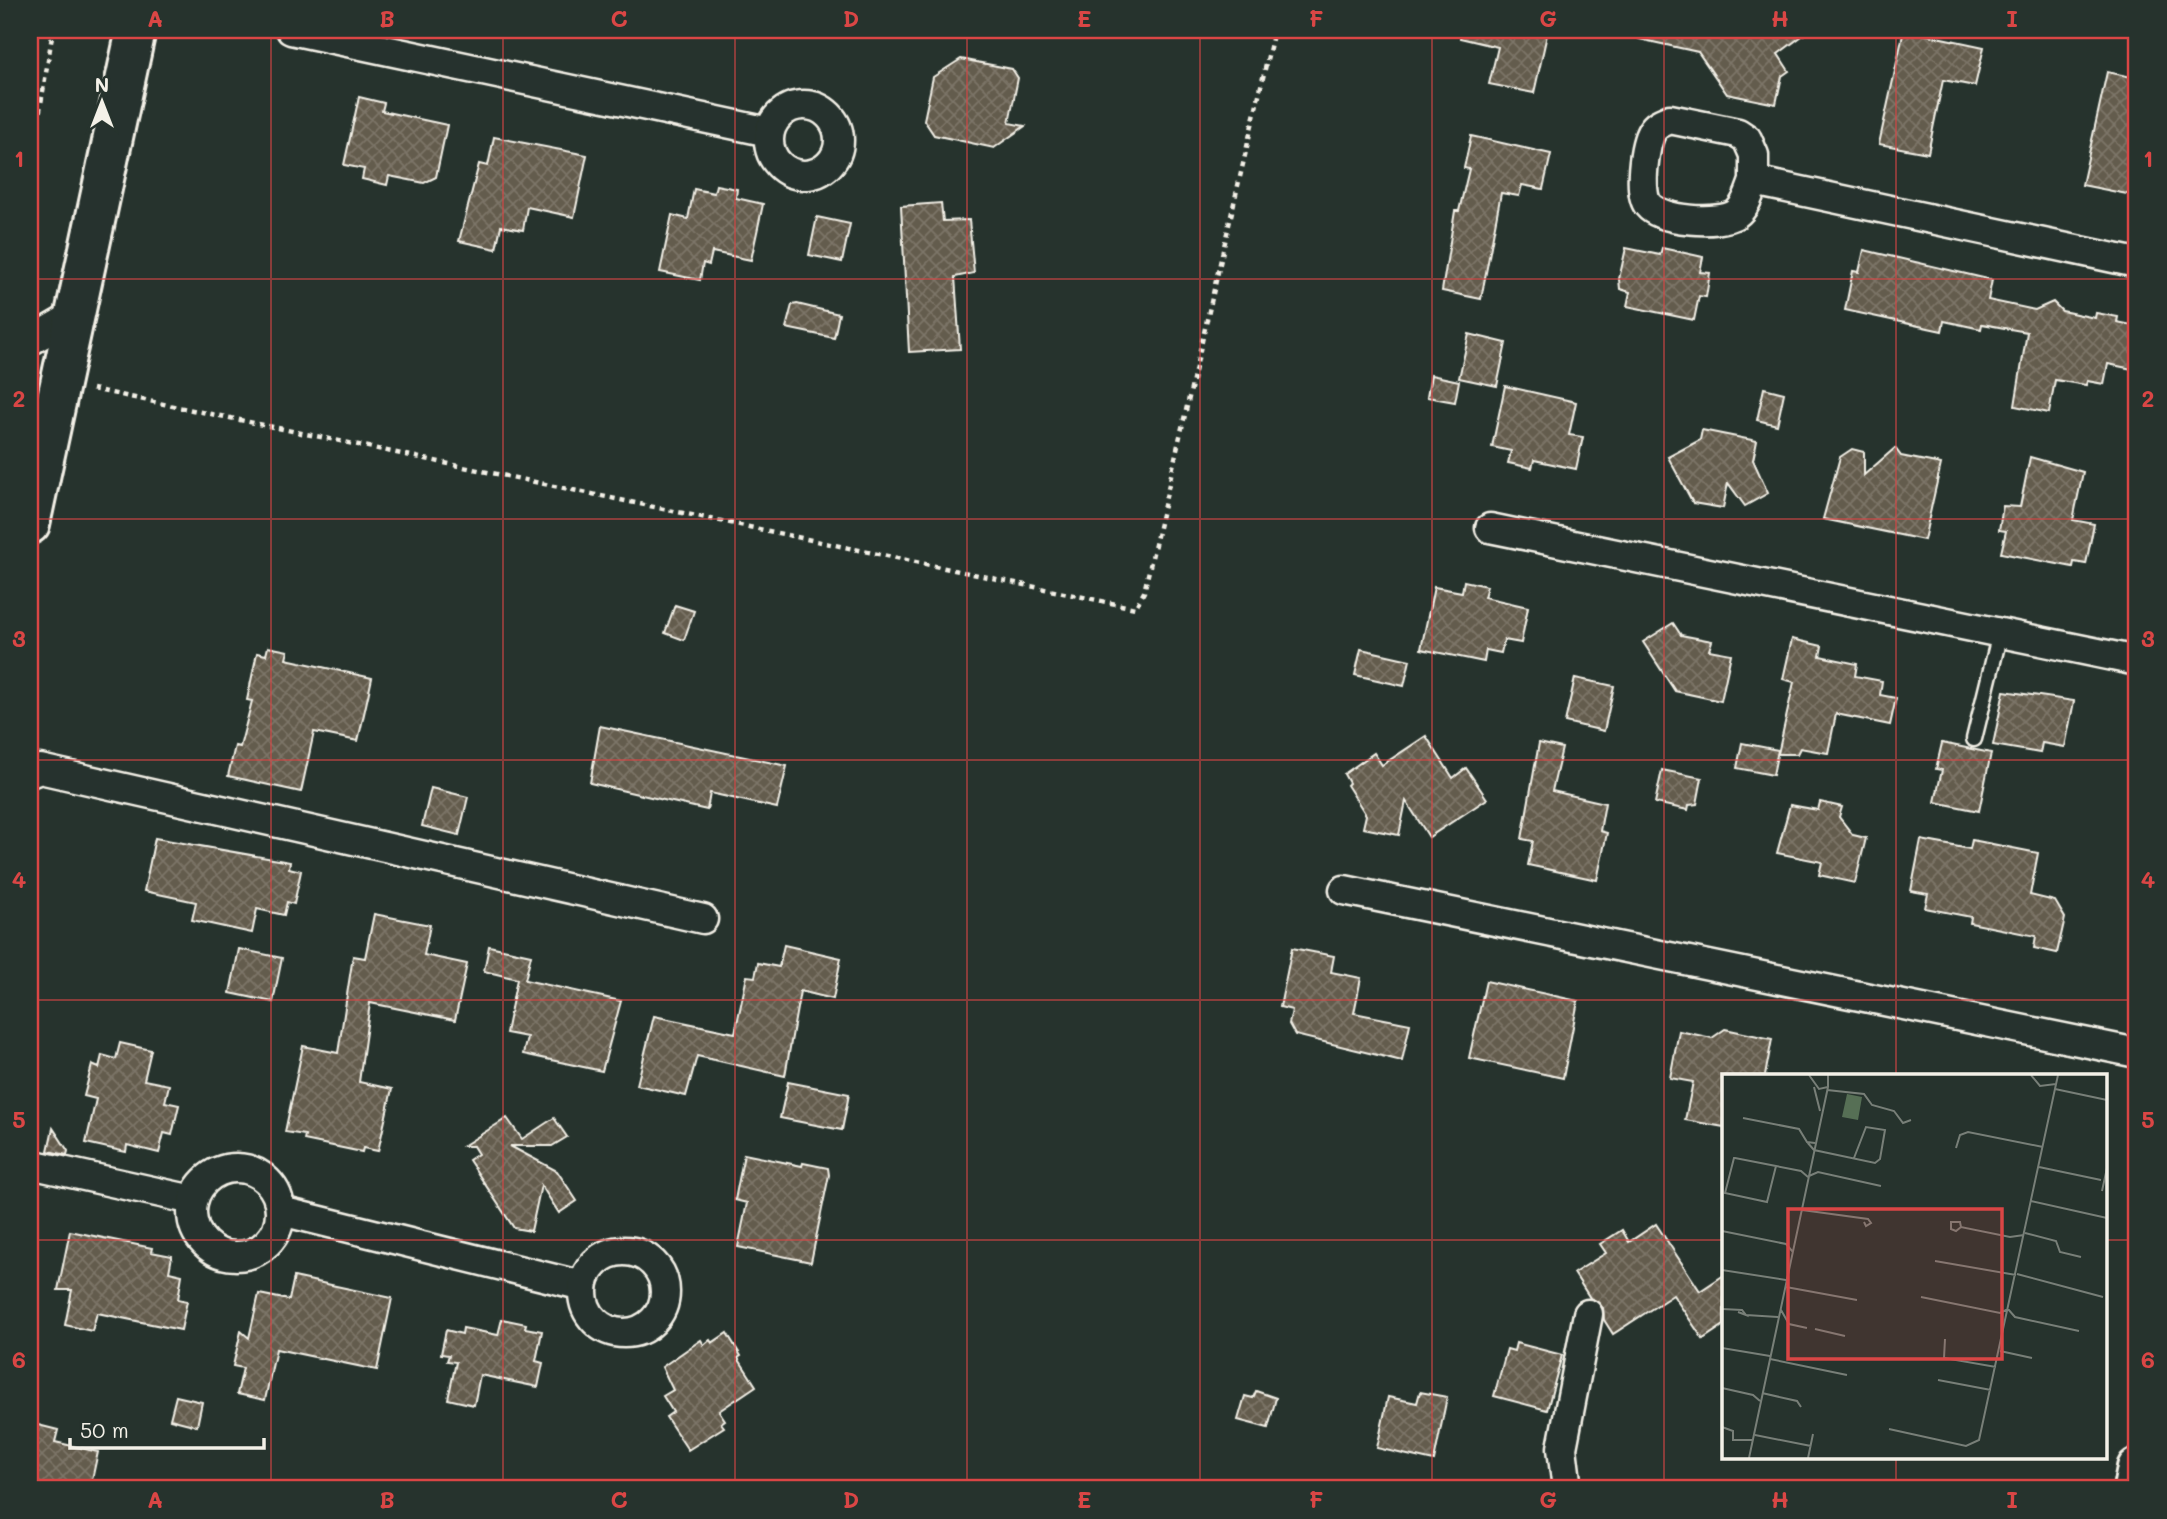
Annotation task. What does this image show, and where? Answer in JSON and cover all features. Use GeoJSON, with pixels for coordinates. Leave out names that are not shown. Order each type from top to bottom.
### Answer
{"type":"FeatureCollection","features":[{"type":"Feature","properties":{"kind":"main road"},"geometry":{"type":"LineString","coordinates":[[30,524],[39,425],[60,382],[136,30]]}},
{"type":"Feature","properties":{"kind":"main road"},"geometry":{"type":"LineString","coordinates":[[2133,1489],[2137,1468]]}},
{"type":"Feature","properties":{"kind":"street"},"geometry":{"type":"LineString","coordinates":[[291,30],[769,132]]}},
{"type":"Feature","properties":{"kind":"street"},"geometry":{"type":"LineString","coordinates":[[1670,119],[1738,132],[1752,148],[1755,181],[1742,208],[1724,219],[1704,222],[1657,212],[1646,203],[1641,188],[1650,135],[1661,122],[1670,119]]}},
{"type":"Feature","properties":{"kind":"street"},"geometry":{"type":"LineString","coordinates":[[1755,181],[2137,263]]}},
{"type":"Feature","properties":{"kind":"street"},"geometry":{"type":"LineString","coordinates":[[30,341],[73,316]]}},
{"type":"Feature","properties":{"kind":"street"},"geometry":{"type":"LineString","coordinates":[[1490,528],[2137,661]]}},
{"type":"Feature","properties":{"kind":"street"},"geometry":{"type":"LineString","coordinates":[[33,766],[703,919]]}},
{"type":"Feature","properties":{"kind":"street"},"geometry":{"type":"LineString","coordinates":[[1345,890],[2137,1053]]}},
{"type":"Feature","properties":{"kind":"street"},"geometry":{"type":"LineString","coordinates":[[30,1164],[193,1200]]}},
{"type":"Feature","properties":{"kind":"street"},"geometry":{"type":"LineString","coordinates":[[229,1168],[242,1169],[254,1171],[274,1187],[281,1211],[274,1235],[265,1244],[256,1252],[231,1256],[207,1246],[193,1226],[193,1200],[206,1178],[229,1168]]}},
{"type":"Feature","properties":{"kind":"street"},"geometry":{"type":"LineString","coordinates":[[281,1211],[583,1286]]}},
{"type":"Feature","properties":{"kind":"street"},"geometry":{"type":"LineString","coordinates":[[1567,1489],[1562,1448],[1588,1314]]}},
{"type":"Feature","properties":{"kind":"lane"},"geometry":{"type":"LineString","coordinates":[[1974,739],[2000,633]]}},
{"type":"Feature","properties":{"kind":"path"},"geometry":{"type":"LineString","coordinates":[[30,171],[53,30]]}},
{"type":"Feature","properties":{"kind":"path"},"geometry":{"type":"LineString","coordinates":[[60,382],[1135,608],[1144,592],[1274,30]]}},
{"type":"Feature","properties":{"kind":"building"},"geometry":{"type":"Polygon","coordinates":[[[1461,30],[1548,30],[1534,93],[1489,84],[1498,47],[1460,38],[1461,30]]]}},
{"type":"Feature","properties":{"kind":"building"},"geometry":{"type":"Polygon","coordinates":[[[1640,30],[1810,30],[1778,54],[1789,71],[1782,76],[1776,104],[1727,94],[1698,52],[1639,39],[1640,30]]]}},
{"type":"Feature","properties":{"kind":"building"},"geometry":{"type":"Polygon","coordinates":[[[1904,30],[1984,47],[1975,86],[1943,80],[1928,153],[1879,144],[1904,30]]]}},
{"type":"Feature","properties":{"kind":"building"},"geometry":{"type":"Polygon","coordinates":[[[961,59],[1012,69],[1018,78],[1009,123],[1025,126],[994,148],[934,135],[924,120],[933,77],[961,59]]]}},
{"type":"Feature","properties":{"kind":"building"},"geometry":{"type":"Polygon","coordinates":[[[2107,72],[2137,78],[2137,196],[2082,185],[2107,72]]]}},
{"type":"Feature","properties":{"kind":"building"},"geometry":{"type":"Polygon","coordinates":[[[359,97],[384,103],[382,111],[447,125],[436,177],[424,183],[389,176],[387,185],[362,179],[364,169],[344,165],[359,97]]]}},
{"type":"Feature","properties":{"kind":"building"},"geometry":{"type":"Polygon","coordinates":[[[1471,136],[1551,154],[1543,189],[1522,185],[1519,196],[1501,193],[1481,299],[1442,291],[1455,211],[1459,211],[1469,169],[1464,168],[1471,136]]]}},
{"type":"Feature","properties":{"kind":"building"},"geometry":{"type":"Polygon","coordinates":[[[494,137],[587,155],[574,217],[527,207],[523,230],[501,226],[496,249],[459,241],[479,164],[488,166],[494,137]]]}},
{"type":"Feature","properties":{"kind":"building"},"geometry":{"type":"Polygon","coordinates":[[[716,185],[737,189],[736,198],[763,204],[751,260],[712,252],[709,265],[703,263],[700,280],[660,272],[672,215],[688,219],[694,189],[714,193],[716,185]]]}},
{"type":"Feature","properties":{"kind":"building"},"geometry":{"type":"Polygon","coordinates":[[[941,203],[943,221],[969,220],[974,273],[955,277],[960,349],[909,352],[901,206],[941,203]]]}},
{"type":"Feature","properties":{"kind":"building"},"geometry":{"type":"Polygon","coordinates":[[[817,217],[850,224],[842,262],[809,255],[817,217]]]}},
{"type":"Feature","properties":{"kind":"building"},"geometry":{"type":"Polygon","coordinates":[[[1626,248],[1660,255],[1662,248],[1703,257],[1700,272],[1710,273],[1706,297],[1699,296],[1694,320],[1627,306],[1630,292],[1620,289],[1619,279],[1626,248]]]}},
{"type":"Feature","properties":{"kind":"building"},"geometry":{"type":"Polygon","coordinates":[[[1864,250],[1992,280],[1988,300],[2035,310],[2053,302],[2062,311],[2095,318],[2096,313],[2118,317],[2117,322],[2137,326],[2137,370],[2108,364],[2104,384],[2087,381],[2086,385],[2055,380],[2049,413],[2015,406],[2027,332],[1982,324],[1981,329],[1944,321],[1942,331],[1845,310],[1853,271],[1859,272],[1864,250]]]}},
{"type":"Feature","properties":{"kind":"building"},"geometry":{"type":"Polygon","coordinates":[[[792,305],[839,314],[834,338],[786,328],[792,305]]]}},
{"type":"Feature","properties":{"kind":"building"},"geometry":{"type":"Polygon","coordinates":[[[1469,334],[1506,343],[1497,386],[1459,378],[1469,334]]]}},
{"type":"Feature","properties":{"kind":"building"},"geometry":{"type":"Polygon","coordinates":[[[1431,375],[1459,381],[1455,402],[1427,397],[1431,375]]]}},
{"type":"Feature","properties":{"kind":"building"},"geometry":{"type":"Polygon","coordinates":[[[1505,386],[1576,402],[1569,435],[1583,437],[1576,469],[1534,460],[1532,468],[1508,463],[1511,451],[1492,447],[1505,386]]]}},
{"type":"Feature","properties":{"kind":"building"},"geometry":{"type":"Polygon","coordinates":[[[1764,388],[1784,393],[1777,425],[1757,420],[1764,388]]]}},
{"type":"Feature","properties":{"kind":"building"},"geometry":{"type":"Polygon","coordinates":[[[1702,430],[1757,441],[1753,460],[1768,493],[1745,506],[1728,483],[1723,508],[1693,503],[1668,457],[1700,440],[1702,430]]]}},
{"type":"Feature","properties":{"kind":"building"},"geometry":{"type":"Polygon","coordinates":[[[1895,448],[1901,456],[1941,464],[1924,540],[1823,519],[1840,457],[1852,449],[1864,452],[1864,475],[1895,448]]]}},
{"type":"Feature","properties":{"kind":"building"},"geometry":{"type":"Polygon","coordinates":[[[2030,457],[2083,472],[2073,520],[2094,524],[2086,564],[2074,562],[2073,567],[2001,553],[2006,531],[1999,530],[2003,506],[2020,507],[2030,457]]]}},
{"type":"Feature","properties":{"kind":"building"},"geometry":{"type":"Polygon","coordinates":[[[1464,581],[1487,586],[1484,597],[1528,607],[1521,643],[1504,640],[1501,653],[1486,650],[1484,662],[1421,649],[1434,587],[1462,592],[1464,581]]]}},
{"type":"Feature","properties":{"kind":"building"},"geometry":{"type":"Polygon","coordinates":[[[675,605],[694,611],[684,640],[665,633],[675,605]]]}},
{"type":"Feature","properties":{"kind":"building"},"geometry":{"type":"Polygon","coordinates":[[[1673,623],[1681,635],[1712,641],[1709,650],[1731,654],[1721,701],[1675,691],[1643,642],[1673,623]]]}},
{"type":"Feature","properties":{"kind":"building"},"geometry":{"type":"Polygon","coordinates":[[[1792,639],[1822,646],[1820,656],[1857,664],[1855,676],[1882,681],[1880,695],[1896,698],[1890,725],[1836,714],[1828,753],[1800,748],[1797,754],[1778,754],[1794,682],[1783,679],[1792,639]]]}},
{"type":"Feature","properties":{"kind":"building"},"geometry":{"type":"Polygon","coordinates":[[[268,647],[288,651],[286,659],[372,678],[358,741],[314,732],[301,792],[228,776],[235,746],[240,747],[252,701],[247,700],[257,653],[266,655],[268,647]]]}},
{"type":"Feature","properties":{"kind":"building"},"geometry":{"type":"Polygon","coordinates":[[[1361,649],[1410,660],[1404,686],[1355,675],[1361,649]]]}},
{"type":"Feature","properties":{"kind":"building"},"geometry":{"type":"Polygon","coordinates":[[[1575,678],[1614,686],[1604,731],[1565,722],[1575,678]]]}},
{"type":"Feature","properties":{"kind":"building"},"geometry":{"type":"Polygon","coordinates":[[[2004,691],[2074,701],[2065,747],[2042,743],[2040,753],[1993,745],[2004,691]]]}},
{"type":"Feature","properties":{"kind":"building"},"geometry":{"type":"Polygon","coordinates":[[[600,726],[787,766],[777,808],[710,793],[707,810],[590,783],[600,726]]]}},
{"type":"Feature","properties":{"kind":"building"},"geometry":{"type":"Polygon","coordinates":[[[1426,736],[1453,778],[1466,768],[1487,799],[1429,837],[1406,801],[1399,835],[1363,828],[1366,815],[1347,785],[1349,783],[1344,774],[1374,753],[1382,765],[1426,736]]]}},
{"type":"Feature","properties":{"kind":"building"},"geometry":{"type":"Polygon","coordinates":[[[1539,743],[1562,748],[1552,791],[1605,803],[1600,831],[1607,833],[1597,880],[1528,865],[1533,841],[1522,839],[1539,743]]]}},
{"type":"Feature","properties":{"kind":"building"},"geometry":{"type":"Polygon","coordinates":[[[1742,743],[1778,750],[1773,775],[1737,768],[1742,743]]]}},
{"type":"Feature","properties":{"kind":"building"},"geometry":{"type":"Polygon","coordinates":[[[1942,743],[1991,753],[1979,811],[1935,802],[1942,770],[1936,769],[1942,743]]]}},
{"type":"Feature","properties":{"kind":"building"},"geometry":{"type":"Polygon","coordinates":[[[1662,770],[1702,778],[1697,804],[1689,805],[1688,810],[1655,803],[1662,770]]]}},
{"type":"Feature","properties":{"kind":"building"},"geometry":{"type":"Polygon","coordinates":[[[431,788],[468,797],[459,835],[422,826],[431,788]]]}},
{"type":"Feature","properties":{"kind":"building"},"geometry":{"type":"Polygon","coordinates":[[[1820,802],[1842,807],[1839,817],[1853,835],[1866,838],[1855,883],[1819,875],[1822,862],[1777,853],[1790,805],[1818,810],[1820,802]]]}},
{"type":"Feature","properties":{"kind":"building"},"geometry":{"type":"Polygon","coordinates":[[[155,838],[290,862],[289,868],[301,871],[294,904],[287,902],[284,915],[257,909],[252,933],[192,920],[196,902],[144,891],[155,838]]]}},
{"type":"Feature","properties":{"kind":"building"},"geometry":{"type":"Polygon","coordinates":[[[1921,840],[1970,849],[1972,840],[2038,853],[2030,895],[2055,901],[2065,918],[2057,953],[2034,948],[2036,936],[1970,923],[1971,917],[1925,908],[1928,894],[1911,891],[1921,840]]]}},
{"type":"Feature","properties":{"kind":"building"},"geometry":{"type":"Polygon","coordinates":[[[374,914],[430,925],[424,955],[467,964],[455,1020],[370,1003],[359,1082],[392,1089],[378,1151],[363,1148],[362,1152],[304,1140],[305,1135],[285,1132],[303,1046],[338,1053],[353,956],[365,958],[374,914]]]}},
{"type":"Feature","properties":{"kind":"building"},"geometry":{"type":"Polygon","coordinates":[[[784,945],[841,958],[833,999],[800,991],[785,1076],[697,1056],[686,1096],[637,1085],[654,1016],[735,1033],[747,976],[755,977],[758,963],[779,967],[784,945]]]}},
{"type":"Feature","properties":{"kind":"building"},"geometry":{"type":"Polygon","coordinates":[[[489,946],[531,955],[525,980],[621,1001],[602,1071],[523,1054],[527,1037],[506,1033],[517,979],[484,971],[489,946]]]}},
{"type":"Feature","properties":{"kind":"building"},"geometry":{"type":"Polygon","coordinates":[[[1292,948],[1334,956],[1331,972],[1361,978],[1354,1013],[1410,1024],[1402,1061],[1295,1035],[1289,1024],[1292,1010],[1280,1007],[1292,948]]]}},
{"type":"Feature","properties":{"kind":"building"},"geometry":{"type":"Polygon","coordinates":[[[239,949],[282,958],[273,1002],[230,993],[239,949]]]}},
{"type":"Feature","properties":{"kind":"building"},"geometry":{"type":"Polygon","coordinates":[[[1486,981],[1578,1001],[1563,1078],[1469,1058],[1486,981]]]}},
{"type":"Feature","properties":{"kind":"building"},"geometry":{"type":"Polygon","coordinates":[[[1725,1029],[1772,1039],[1765,1074],[1722,1074],[1722,1127],[1685,1120],[1693,1082],[1670,1078],[1679,1031],[1712,1038],[1725,1029]]]}},
{"type":"Feature","properties":{"kind":"building"},"geometry":{"type":"Polygon","coordinates":[[[120,1043],[151,1050],[144,1080],[169,1085],[165,1102],[179,1105],[172,1135],[164,1133],[159,1153],[127,1145],[126,1152],[86,1143],[96,1099],[84,1096],[92,1065],[99,1068],[102,1055],[116,1059],[120,1043]]]}},
{"type":"Feature","properties":{"kind":"building"},"geometry":{"type":"Polygon","coordinates":[[[788,1082],[849,1094],[842,1130],[780,1118],[788,1082]]]}},
{"type":"Feature","properties":{"kind":"building"},"geometry":{"type":"Polygon","coordinates":[[[507,1118],[522,1139],[554,1118],[567,1137],[552,1146],[510,1146],[557,1171],[577,1201],[559,1213],[541,1185],[531,1231],[514,1228],[469,1160],[478,1154],[473,1146],[463,1146],[507,1118]]]}},
{"type":"Feature","properties":{"kind":"building"},"geometry":{"type":"Polygon","coordinates":[[[53,1128],[68,1151],[67,1155],[48,1151],[53,1128]]]}},
{"type":"Feature","properties":{"kind":"building"},"geometry":{"type":"Polygon","coordinates":[[[744,1154],[802,1166],[803,1163],[828,1168],[829,1175],[811,1262],[738,1247],[747,1203],[735,1200],[744,1154]]]}},
{"type":"Feature","properties":{"kind":"building"},"geometry":{"type":"Polygon","coordinates":[[[1656,1224],[1700,1291],[1722,1276],[1722,1326],[1703,1339],[1673,1295],[1613,1334],[1604,1320],[1603,1308],[1590,1298],[1574,1273],[1606,1253],[1600,1244],[1622,1230],[1629,1242],[1656,1224]]]}},
{"type":"Feature","properties":{"kind":"building"},"geometry":{"type":"Polygon","coordinates":[[[70,1231],[152,1248],[151,1252],[172,1256],[169,1272],[182,1275],[178,1299],[187,1301],[181,1330],[97,1313],[92,1331],[65,1325],[72,1290],[58,1290],[70,1231]]]}},
{"type":"Feature","properties":{"kind":"building"},"geometry":{"type":"Polygon","coordinates":[[[294,1277],[392,1298],[377,1370],[276,1349],[265,1400],[237,1394],[243,1368],[233,1366],[241,1331],[249,1338],[259,1294],[289,1300],[294,1277]]]}},
{"type":"Feature","properties":{"kind":"building"},"geometry":{"type":"Polygon","coordinates":[[[502,1319],[526,1324],[525,1328],[542,1331],[536,1361],[543,1363],[538,1387],[480,1375],[474,1405],[448,1399],[456,1362],[447,1361],[449,1355],[441,1354],[446,1330],[462,1334],[463,1328],[498,1335],[502,1319]]]}},
{"type":"Feature","properties":{"kind":"building"},"geometry":{"type":"Polygon","coordinates":[[[727,1333],[741,1356],[738,1358],[756,1386],[719,1411],[725,1420],[721,1423],[724,1427],[688,1450],[666,1417],[673,1412],[663,1396],[673,1390],[662,1367],[701,1340],[704,1345],[710,1340],[712,1343],[727,1333]]]}},
{"type":"Feature","properties":{"kind":"building"},"geometry":{"type":"Polygon","coordinates":[[[1516,1343],[1562,1355],[1547,1410],[1494,1396],[1507,1349],[1514,1351],[1516,1343]]]}},
{"type":"Feature","properties":{"kind":"building"},"geometry":{"type":"Polygon","coordinates":[[[1256,1391],[1276,1398],[1268,1428],[1238,1420],[1245,1396],[1253,1398],[1256,1391]]]}},
{"type":"Feature","properties":{"kind":"building"},"geometry":{"type":"Polygon","coordinates":[[[1420,1392],[1447,1397],[1434,1461],[1377,1448],[1388,1397],[1417,1403],[1420,1392]]]}},
{"type":"Feature","properties":{"kind":"building"},"geometry":{"type":"Polygon","coordinates":[[[176,1396],[202,1402],[197,1426],[170,1419],[176,1396]]]}},
{"type":"Feature","properties":{"kind":"building"},"geometry":{"type":"Polygon","coordinates":[[[34,1424],[58,1430],[55,1442],[98,1452],[90,1489],[30,1489],[30,1442],[34,1424]]]}}]}
